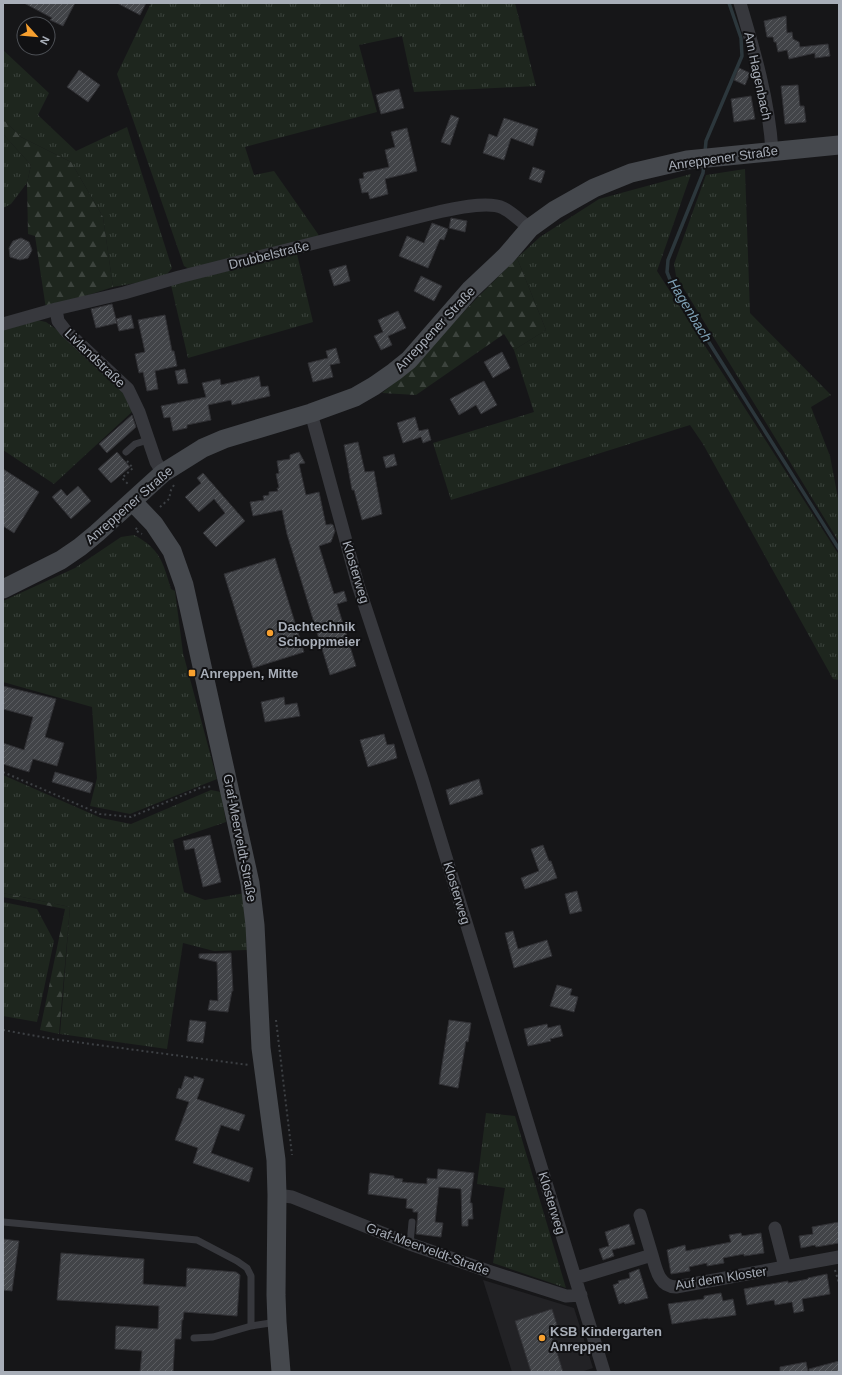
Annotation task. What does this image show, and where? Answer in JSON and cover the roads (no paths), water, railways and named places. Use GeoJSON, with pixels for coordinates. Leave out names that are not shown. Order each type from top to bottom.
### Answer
{"type":"FeatureCollection","features":[{"type":"Feature","properties":{"kind":"main road","name":"Anreppener Straße"},"geometry":{"type":"LineString","coordinates":[[3,588],[61,560],[80,547],[97,533],[132,495],[197,451],[213,443],[312,413],[355,397],[374,386],[409,360],[470,290],[506,256],[530,228],[555,210],[594,188],[631,173],[687,160],[839,145]]}},
{"type":"Feature","properties":{"kind":"main road","name":"Graf-Meerveldt-Straße"},"geometry":{"type":"LineString","coordinates":[[132,495],[172,551],[182,580],[230,787],[250,883],[253,903],[262,1065],[276,1160],[278,1195],[276,1270],[277,1322],[281,1372]]}},
{"type":"Feature","properties":{"kind":"street","name":"Am Hagenbach"},"geometry":{"type":"LineString","coordinates":[[740,3],[754,49],[763,93],[772,151]]}},
{"type":"Feature","properties":{"kind":"street","name":"Drubbelstraße"},"geometry":{"type":"LineString","coordinates":[[3,324],[56,309],[124,293],[179,277],[430,214],[466,207],[492,205],[502,207],[530,228]]}},
{"type":"Feature","properties":{"kind":"street","name":"Livlandstraße"},"geometry":{"type":"LineString","coordinates":[[56,309],[58,321],[66,330],[128,389],[134,399],[156,462],[163,473]]}},
{"type":"Feature","properties":{"kind":"street","name":"Klosterweg"},"geometry":{"type":"LineString","coordinates":[[312,413],[358,585],[422,779],[604,1372]]}},
{"type":"Feature","properties":{"kind":"street","name":"Graf-Meerveldt-Straße"},"geometry":{"type":"LineString","coordinates":[[278,1195],[292,1197],[410,1244],[488,1271],[566,1296],[581,1295]]}},
{"type":"Feature","properties":{"kind":"street","name":"Auf dem Kloster"},"geometry":{"type":"LineString","coordinates":[[640,1215],[659,1277],[668,1286],[672,1287],[839,1258]]}},
{"type":"Feature","properties":{"kind":"street","name":"Auf dem Kloster"},"geometry":{"type":"LineString","coordinates":[[775,1228],[785,1267]]}},
{"type":"Feature","properties":{"kind":"street"},"geometry":{"type":"LineString","coordinates":[[576,1278],[652,1255]]}},
{"type":"Feature","properties":{"kind":"lane"},"geometry":{"type":"LineString","coordinates":[[126,452],[135,444],[148,440]]}},
{"type":"Feature","properties":{"kind":"lane"},"geometry":{"type":"LineString","coordinates":[[3,1222],[197,1240],[237,1261],[247,1268],[251,1276],[251,1326]]}},
{"type":"Feature","properties":{"kind":"lane"},"geometry":{"type":"LineString","coordinates":[[410,1244],[412,1222]]}},
{"type":"Feature","properties":{"kind":"lane"},"geometry":{"type":"LineString","coordinates":[[194,1338],[213,1337],[251,1326],[277,1322]]}},
{"type":"Feature","properties":{"kind":"waterway","name":"Hagenbach"},"geometry":{"type":"LineString","coordinates":[[705,152],[706,141],[742,56],[741,38],[729,3]]}},
{"type":"Feature","properties":{"kind":"waterway","name":"Hagenbach"},"geometry":{"type":"LineString","coordinates":[[704,164],[703,173],[668,260],[667,272],[671,282],[839,549]]}},
{"type":"Feature","properties":{"kind":"place","name":"Dachtechnik Schoppmeier"},"geometry":{"type":"Point","coordinates":[270,633]}},
{"type":"Feature","properties":{"kind":"place","name":"Anreppen, Mitte"},"geometry":{"type":"Point","coordinates":[192,673]}},
{"type":"Feature","properties":{"kind":"place","name":"KSB Kindergarten Anreppen"},"geometry":{"type":"Point","coordinates":[542,1338]}}]}
